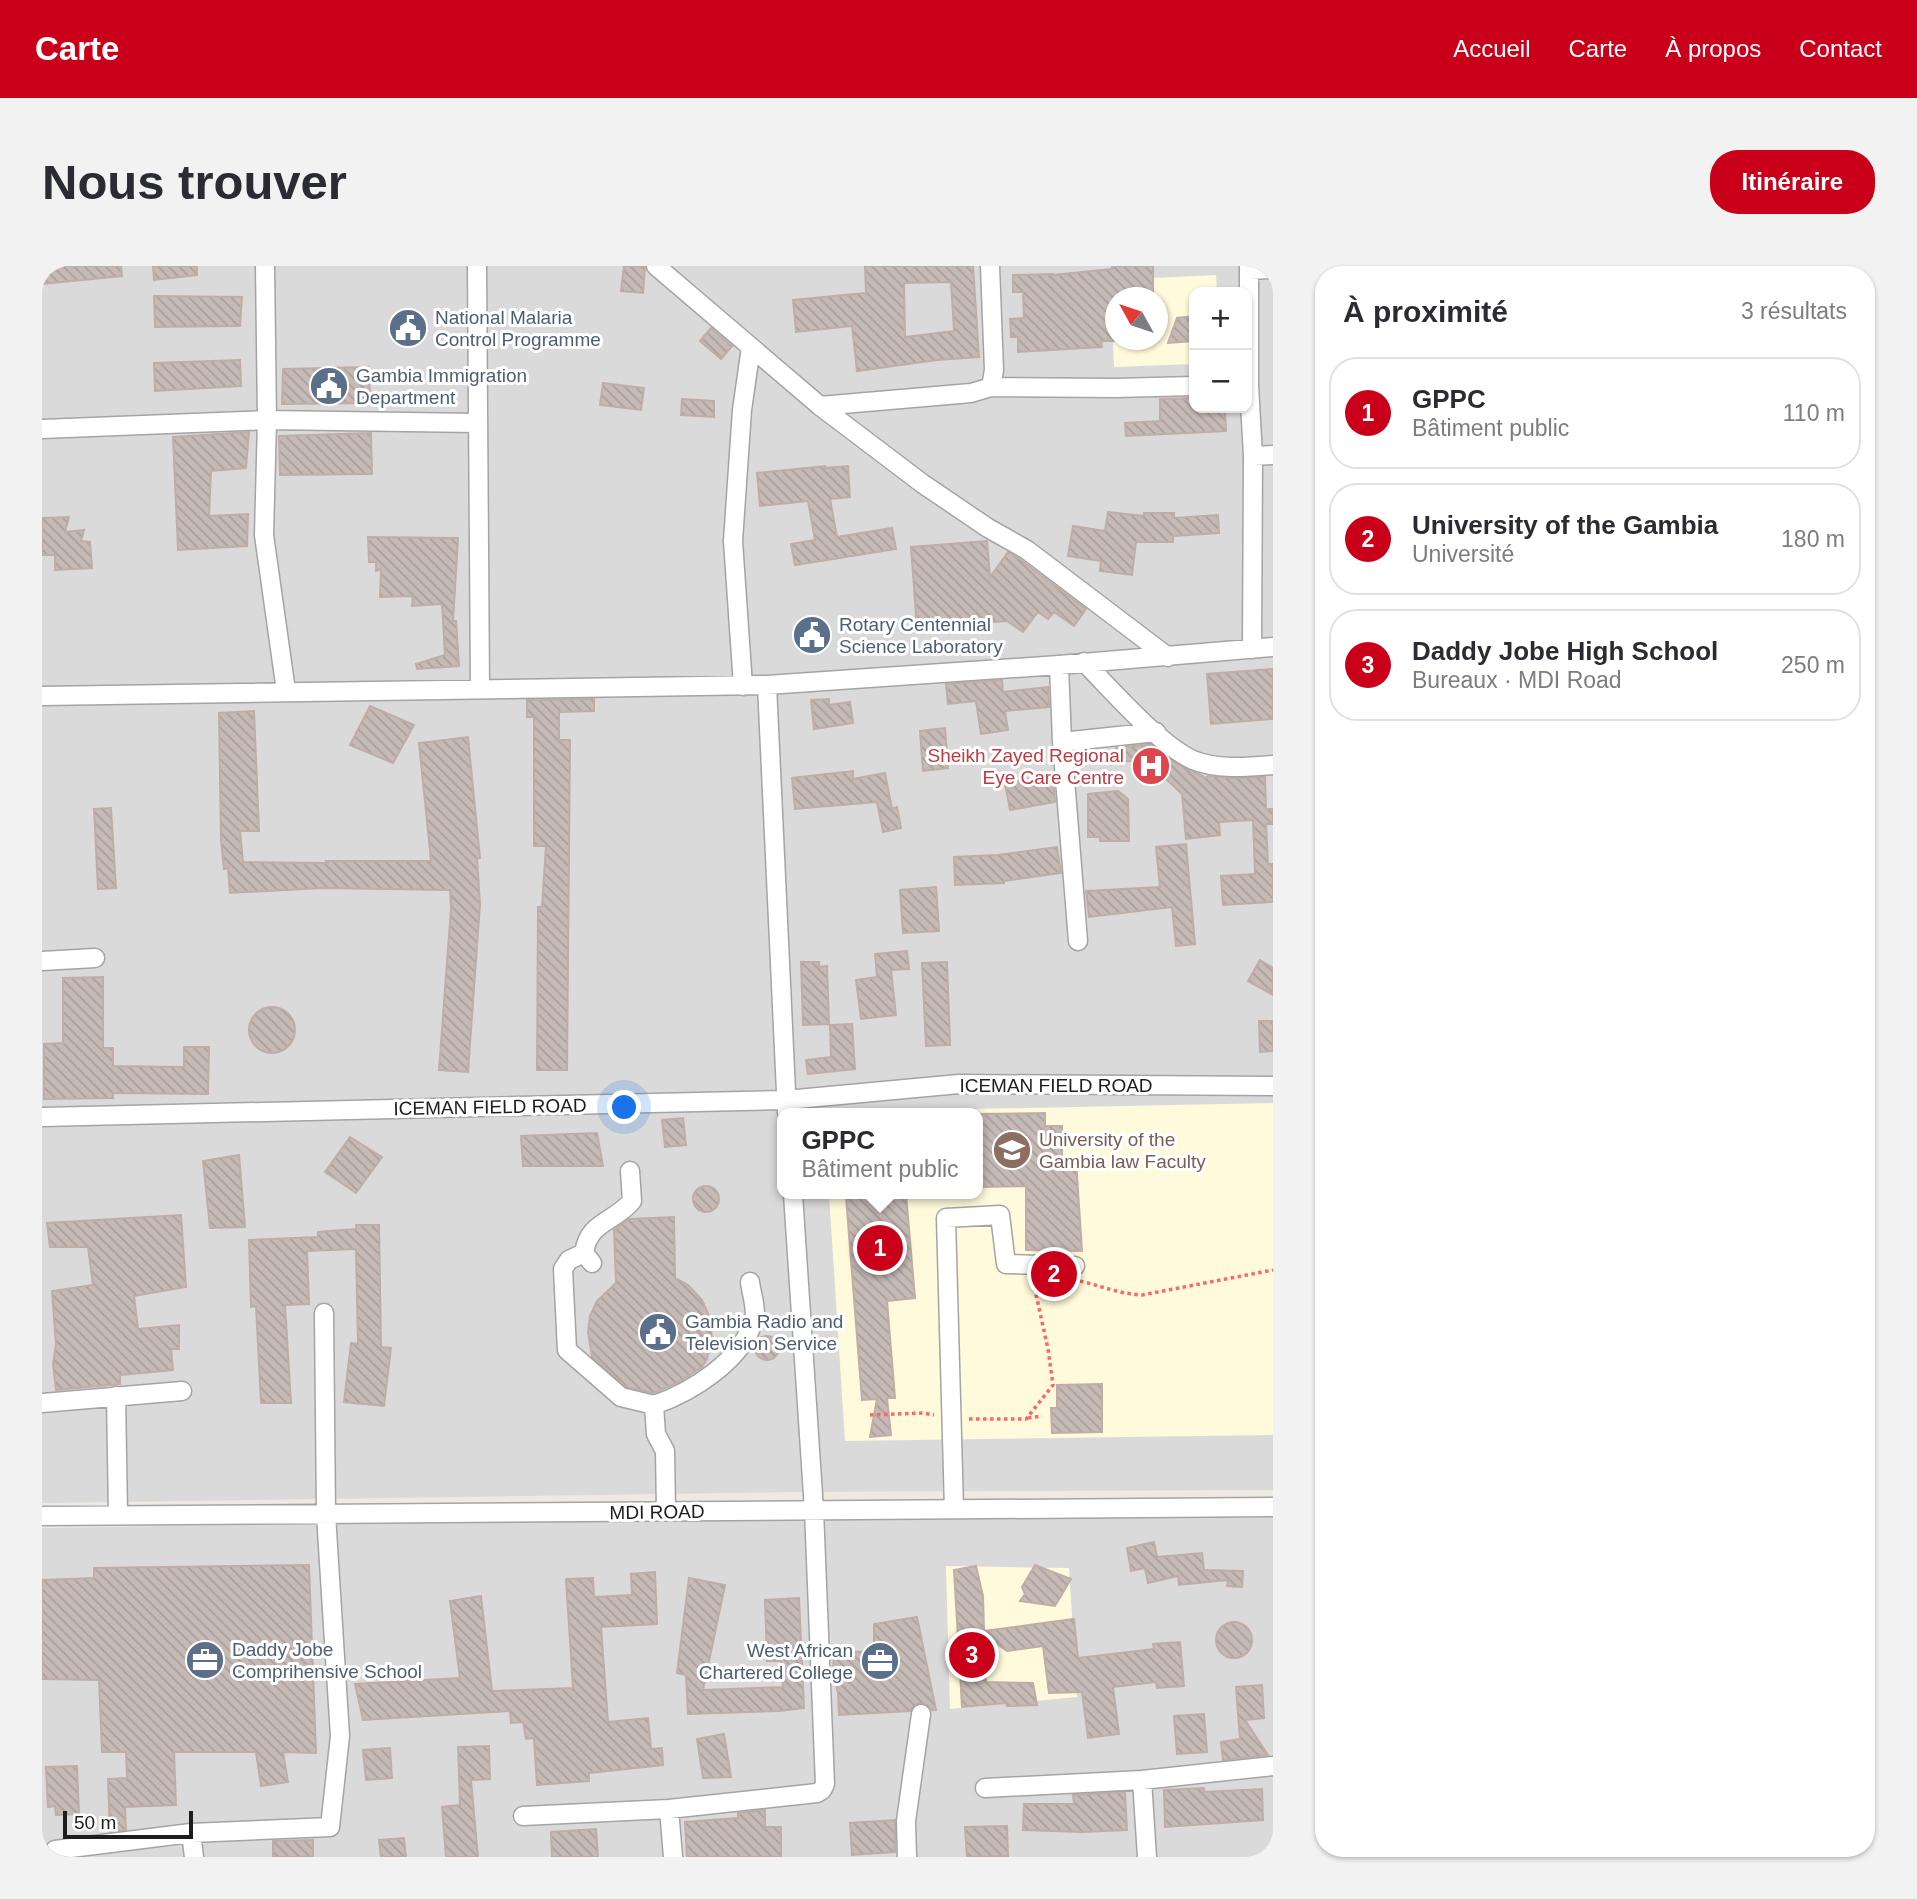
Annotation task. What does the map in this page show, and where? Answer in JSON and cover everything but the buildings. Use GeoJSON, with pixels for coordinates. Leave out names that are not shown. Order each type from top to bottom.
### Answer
{"type":"FeatureCollection","features":[{"type":"Feature","properties":{"kind":"street"},"geometry":{"type":"LineString","coordinates":[[265,266],[267,420],[264,535],[286,691]]}},
{"type":"Feature","properties":{"kind":"street"},"geometry":{"type":"LineString","coordinates":[[477,266],[480,690]]}},
{"type":"Feature","properties":{"kind":"street"},"geometry":{"type":"LineString","coordinates":[[656,266],[820,406],[923,484],[988,528],[1027,550],[1168,657]]}},
{"type":"Feature","properties":{"kind":"street"},"geometry":{"type":"LineString","coordinates":[[990,266],[994,370],[990,387]]}},
{"type":"Feature","properties":{"kind":"street"},"geometry":{"type":"LineString","coordinates":[[1248,350],[1249,268],[1273,268]]}},
{"type":"Feature","properties":{"kind":"street"},"geometry":{"type":"LineString","coordinates":[[743,686],[733,541],[740,436],[751,347]]}},
{"type":"Feature","properties":{"kind":"street"},"geometry":{"type":"LineString","coordinates":[[820,406],[971,393],[990,387],[1189,386]]}},
{"type":"Feature","properties":{"kind":"street"},"geometry":{"type":"LineString","coordinates":[[1250,413],[1253,456],[1252,649]]}},
{"type":"Feature","properties":{"kind":"street"},"geometry":{"type":"LineString","coordinates":[[42,429],[267,420],[477,423]]}},
{"type":"Feature","properties":{"kind":"street"},"geometry":{"type":"LineString","coordinates":[[1253,456],[1273,455]]}},
{"type":"Feature","properties":{"kind":"street"},"geometry":{"type":"LineString","coordinates":[[42,696],[743,686],[1059,666],[1273,647]]}},
{"type":"Feature","properties":{"kind":"street"},"geometry":{"type":"LineString","coordinates":[[1084,662],[1156,732],[1193,760],[1219,766],[1273,765]]}},
{"type":"Feature","properties":{"kind":"street"},"geometry":{"type":"LineString","coordinates":[[1059,666],[1062,741],[1078,941]]}},
{"type":"Feature","properties":{"kind":"street"},"geometry":{"type":"LineString","coordinates":[[766,685],[787,1107]]}},
{"type":"Feature","properties":{"kind":"street"},"geometry":{"type":"LineString","coordinates":[[1062,741],[1156,732]]}},
{"type":"Feature","properties":{"kind":"street"},"geometry":{"type":"LineString","coordinates":[[42,961],[96,958]]}},
{"type":"Feature","properties":{"kind":"street","name":"ICEMAN FIELD ROAD"},"geometry":{"type":"LineString","coordinates":[[42,1117],[787,1107],[959,1084],[1273,1086]]}},
{"type":"Feature","properties":{"kind":"street"},"geometry":{"type":"LineString","coordinates":[[630,1171],[632,1201],[623,1211],[600,1225],[586,1238],[588,1258],[569,1260],[563,1269],[567,1350],[621,1397],[654,1405],[678,1397],[707,1378],[740,1348],[755,1317],[750,1282]]}},
{"type":"Feature","properties":{"kind":"street"},"geometry":{"type":"LineString","coordinates":[[523,1816],[670,1809],[817,1793],[825,1784],[814,1510],[793,1199]]}},
{"type":"Feature","properties":{"kind":"street"},"geometry":{"type":"LineString","coordinates":[[954,1509],[946,1218],[1000,1215],[1006,1264],[1074,1273]]}},
{"type":"Feature","properties":{"kind":"street"},"geometry":{"type":"LineString","coordinates":[[55,1850],[191,1833],[330,1827],[340,1735],[327,1515],[324,1313]]}},
{"type":"Feature","properties":{"kind":"street"},"geometry":{"type":"LineString","coordinates":[[42,1403],[182,1391]]}},
{"type":"Feature","properties":{"kind":"street"},"geometry":{"type":"LineString","coordinates":[[116,1396],[118,1514]]}},
{"type":"Feature","properties":{"kind":"street"},"geometry":{"type":"LineString","coordinates":[[654,1405],[656,1434],[665,1451],[666,1511]]}},
{"type":"Feature","properties":{"kind":"street","name":"MDI ROAD"},"geometry":{"type":"LineString","coordinates":[[42,1516],[1273,1507]]}},
{"type":"Feature","properties":{"kind":"street"},"geometry":{"type":"LineString","coordinates":[[906,1857],[906,1821],[921,1714]]}},
{"type":"Feature","properties":{"kind":"street"},"geometry":{"type":"LineString","coordinates":[[985,1788],[1142,1780],[1273,1766]]}},
{"type":"Feature","properties":{"kind":"street"},"geometry":{"type":"LineString","coordinates":[[1142,1780],[1147,1857]]}},
{"type":"Feature","properties":{"kind":"street"},"geometry":{"type":"LineString","coordinates":[[670,1809],[673,1857]]}},
{"type":"Feature","properties":{"kind":"street"},"geometry":{"type":"LineString","coordinates":[[191,1833],[194,1857]]}},
{"type":"Feature","properties":{"kind":"path"},"geometry":{"type":"LineString","coordinates":[[1074,1273],[1120,1294],[1142,1295],[1273,1270]]}},
{"type":"Feature","properties":{"kind":"path"},"geometry":{"type":"LineString","coordinates":[[1032,1279],[1053,1385]]}},
{"type":"Feature","properties":{"kind":"path"},"geometry":{"type":"LineString","coordinates":[[1026,1419],[1042,1416]]}},
{"type":"Feature","properties":{"kind":"shaded area"},"geometry":{"type":"Polygon","coordinates":[[[42,266],[1273,266],[1273,1490],[797,1492],[42,1503],[42,266]]]}},
{"type":"Feature","properties":{"kind":"shaded area"},"geometry":{"type":"Polygon","coordinates":[[[1216,275],[1217,287],[1189,287],[1189,364],[1114,367],[1113,350],[1168,350],[1168,287],[1110,287],[1110,280],[1216,275]]]}},
{"type":"Feature","properties":{"kind":"shaded area"},"geometry":{"type":"Polygon","coordinates":[[[1273,1103],[1273,1435],[845,1441],[829,1199],[983,1199],[983,1109],[1273,1103]]]}},
{"type":"Feature","properties":{"kind":"shaded area"},"geometry":{"type":"Polygon","coordinates":[[[1273,1510],[1273,1857],[42,1857],[42,1528],[1273,1510]]]}},
{"type":"Feature","properties":{"kind":"shaded area"},"geometry":{"type":"Polygon","coordinates":[[[946,1566],[1069,1568],[1077,1697],[950,1709],[946,1566]]]}},
{"type":"Feature","properties":{"kind":"place","name":"National Malaria Control Programme"},"geometry":{"type":"Point","coordinates":[408,328]}},
{"type":"Feature","properties":{"kind":"place","name":"Gambia Immigration Department"},"geometry":{"type":"Point","coordinates":[329,386]}},
{"type":"Feature","properties":{"kind":"place","name":"Rotary Centennial Science Laboratory"},"geometry":{"type":"Point","coordinates":[812,635]}},
{"type":"Feature","properties":{"kind":"place","name":"Sheikh Zayed Regional Eye Care Centre"},"geometry":{"type":"Point","coordinates":[1151,766]}},
{"type":"Feature","properties":{"kind":"place","name":"University of the Gambia law Faculty"},"geometry":{"type":"Point","coordinates":[1012,1150]}},
{"type":"Feature","properties":{"kind":"place","name":"GPPC"},"geometry":{"type":"Point","coordinates":[880,1248]}},
{"type":"Feature","properties":{"kind":"place","name":"University of the Gambia"},"geometry":{"type":"Point","coordinates":[1054,1274]}},
{"type":"Feature","properties":{"kind":"place","name":"Gambia Radio and Television Service"},"geometry":{"type":"Point","coordinates":[658,1332]}},
{"type":"Feature","properties":{"kind":"place","name":"Daddy Jobe High School"},"geometry":{"type":"Point","coordinates":[972,1655]}},
{"type":"Feature","properties":{"kind":"place","name":"Daddy Jobe Comprihensive School"},"geometry":{"type":"Point","coordinates":[205,1660]}},
{"type":"Feature","properties":{"kind":"place","name":"West African Chartered College"},"geometry":{"type":"Point","coordinates":[880,1661]}}]}
